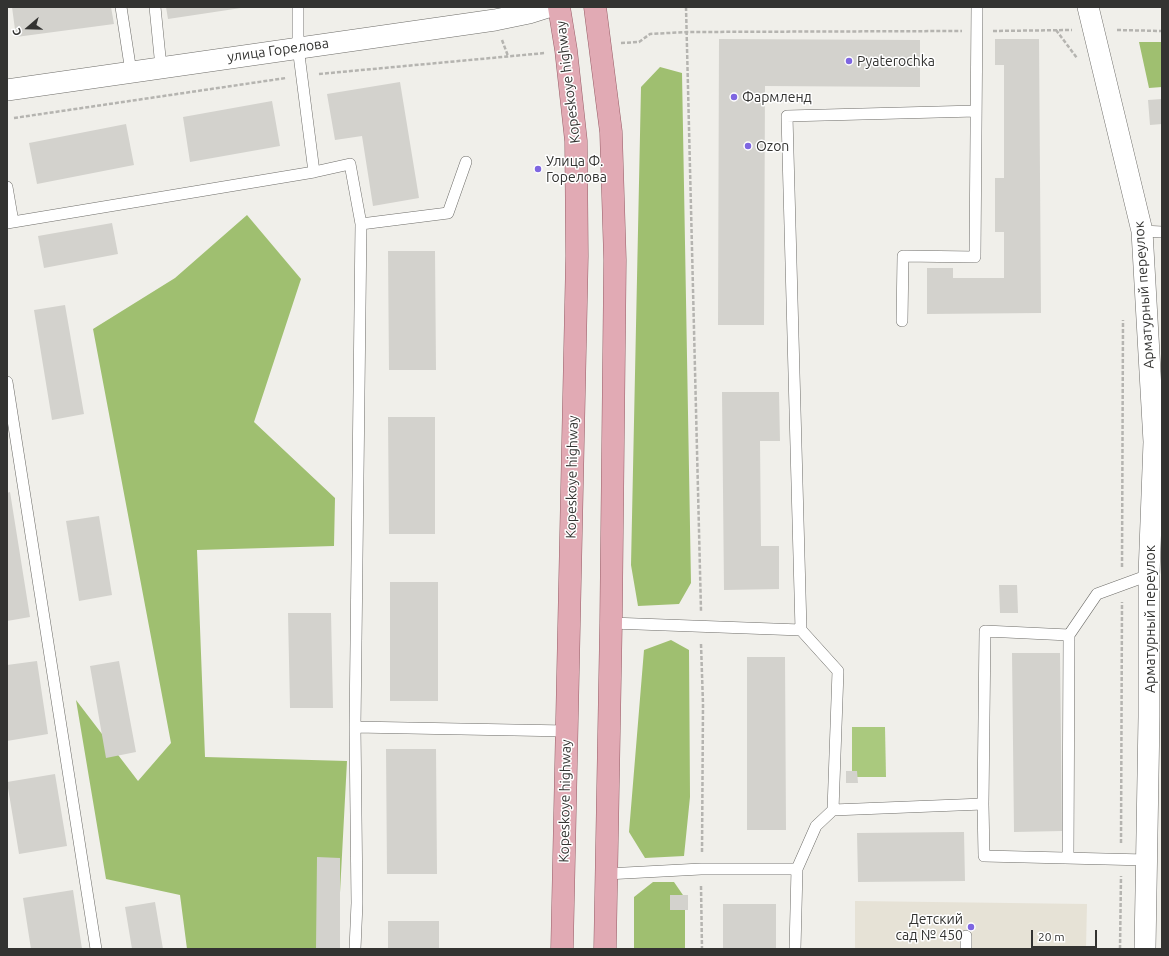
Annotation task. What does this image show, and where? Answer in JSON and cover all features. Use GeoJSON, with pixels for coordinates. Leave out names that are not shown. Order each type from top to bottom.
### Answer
{"type":"FeatureCollection","features":[{"type":"Feature","properties":{"kind":"main road","name":"Kopeskoye highway"},"geometry":{"type":"LineString","coordinates":[[559,7],[566,50],[576,141],[577,256],[562,949]]}},
{"type":"Feature","properties":{"kind":"main road"},"geometry":{"type":"LineString","coordinates":[[595,7],[611,132],[615,260],[606,949]]}},
{"type":"Feature","properties":{"kind":"street","name":"улица Горелова"},"geometry":{"type":"LineString","coordinates":[[7,90],[298,47],[495,20],[548,7]]}},
{"type":"Feature","properties":{"kind":"street","name":"Арматурный переулок"},"geometry":{"type":"LineString","coordinates":[[1088,7],[1142,231],[1154,442],[1149,575],[1156,717],[1146,860],[1145,949]]}},
{"type":"Feature","properties":{"kind":"lane"},"geometry":{"type":"LineString","coordinates":[[121,7],[131,72]]}},
{"type":"Feature","properties":{"kind":"lane"},"geometry":{"type":"LineString","coordinates":[[155,7],[161,67]]}},
{"type":"Feature","properties":{"kind":"lane"},"geometry":{"type":"LineString","coordinates":[[298,7],[298,47],[314,172]]}},
{"type":"Feature","properties":{"kind":"lane"},"geometry":{"type":"LineString","coordinates":[[902,322],[903,256],[975,257],[977,7]]}},
{"type":"Feature","properties":{"kind":"lane"},"geometry":{"type":"LineString","coordinates":[[833,810],[838,671],[801,630],[787,116],[976,111]]}},
{"type":"Feature","properties":{"kind":"lane"},"geometry":{"type":"LineString","coordinates":[[361,224],[448,213],[466,162]]}},
{"type":"Feature","properties":{"kind":"lane"},"geometry":{"type":"LineString","coordinates":[[7,187],[10,222],[314,172],[350,164],[361,224],[355,727],[357,903],[355,949]]}},
{"type":"Feature","properties":{"kind":"lane"},"geometry":{"type":"LineString","coordinates":[[1142,231],[1162,232]]}},
{"type":"Feature","properties":{"kind":"lane"},"geometry":{"type":"LineString","coordinates":[[7,382],[96,949]]}},
{"type":"Feature","properties":{"kind":"lane"},"geometry":{"type":"LineString","coordinates":[[1068,858],[1069,635],[1097,594],[1149,575]]}},
{"type":"Feature","properties":{"kind":"lane"},"geometry":{"type":"LineString","coordinates":[[611,623],[801,630]]}},
{"type":"Feature","properties":{"kind":"lane"},"geometry":{"type":"LineString","coordinates":[[1069,635],[986,631],[983,804],[984,856],[1146,860]]}},
{"type":"Feature","properties":{"kind":"lane"},"geometry":{"type":"LineString","coordinates":[[355,727],[567,731]]}},
{"type":"Feature","properties":{"kind":"lane"},"geometry":{"type":"LineString","coordinates":[[795,949],[797,869],[816,826],[833,810],[983,804]]}},
{"type":"Feature","properties":{"kind":"lane"},"geometry":{"type":"LineString","coordinates":[[606,874],[701,869],[797,869]]}},
{"type":"Feature","properties":{"kind":"lane"},"geometry":{"type":"LineString","coordinates":[[966,936],[966,949]]}},
{"type":"Feature","properties":{"kind":"path"},"geometry":{"type":"LineString","coordinates":[[686,7],[703,704],[701,869],[702,949]]}},
{"type":"Feature","properties":{"kind":"path"},"geometry":{"type":"LineString","coordinates":[[601,46],[639,42],[650,34],[687,32],[1056,30],[1162,31]]}},
{"type":"Feature","properties":{"kind":"path"},"geometry":{"type":"LineString","coordinates":[[1056,30],[1078,60]]}},
{"type":"Feature","properties":{"kind":"path"},"geometry":{"type":"LineString","coordinates":[[14,118],[301,75],[566,50]]}},
{"type":"Feature","properties":{"kind":"path"},"geometry":{"type":"LineString","coordinates":[[1120,949],[1124,318]]}},
{"type":"Feature","properties":{"kind":"shaded area","name":"Детский сад № 450"},"geometry":{"type":"Polygon","coordinates":[[[855,901],[1087,904],[1086,949],[855,949],[855,901]]]}},
{"type":"Feature","properties":{"kind":"green space"},"geometry":{"type":"Polygon","coordinates":[[[1139,42],[1162,42],[1162,87],[1149,88],[1139,42]]]}},
{"type":"Feature","properties":{"kind":"green space"},"geometry":{"type":"Polygon","coordinates":[[[660,67],[682,73],[691,583],[679,604],[638,606],[631,565],[641,87],[660,67]]]}},
{"type":"Feature","properties":{"kind":"green space"},"geometry":{"type":"Polygon","coordinates":[[[247,215],[301,279],[254,422],[335,498],[334,546],[197,550],[205,757],[347,761],[337,949],[187,949],[180,895],[106,879],[76,700],[138,781],[171,743],[93,329],[175,278],[247,215]]]}},
{"type":"Feature","properties":{"kind":"green space"},"geometry":{"type":"Polygon","coordinates":[[[671,640],[689,650],[690,797],[684,856],[645,858],[629,832],[644,650],[671,640]]]}},
{"type":"Feature","properties":{"kind":"green space"},"geometry":{"type":"Polygon","coordinates":[[[852,727],[885,727],[886,777],[852,777],[852,727]]]}},
{"type":"Feature","properties":{"kind":"green space"},"geometry":{"type":"Polygon","coordinates":[[[653,882],[674,882],[685,898],[685,949],[634,949],[634,897],[653,882]]]}},
{"type":"Feature","properties":{"kind":"building"},"geometry":{"type":"Polygon","coordinates":[[[12,7],[111,7],[114,24],[16,37],[12,7]]]}},
{"type":"Feature","properties":{"kind":"building"},"geometry":{"type":"Polygon","coordinates":[[[166,7],[241,7],[241,8],[168,19],[166,7]]]}},
{"type":"Feature","properties":{"kind":"building"},"geometry":{"type":"Polygon","coordinates":[[[719,39],[920,40],[920,87],[765,86],[764,325],[718,325],[719,39]]]}},
{"type":"Feature","properties":{"kind":"building"},"geometry":{"type":"Polygon","coordinates":[[[995,39],[1039,39],[1041,313],[927,314],[927,268],[953,268],[953,278],[1004,278],[1004,232],[995,232],[995,178],[1004,178],[1004,65],[995,65],[995,39]]]}},
{"type":"Feature","properties":{"kind":"building"},"geometry":{"type":"Polygon","coordinates":[[[400,82],[419,198],[373,206],[362,136],[335,140],[327,94],[400,82]]]}},
{"type":"Feature","properties":{"kind":"building"},"geometry":{"type":"Polygon","coordinates":[[[1162,99],[1162,124],[1150,125],[1148,100],[1162,99]]]}},
{"type":"Feature","properties":{"kind":"building"},"geometry":{"type":"Polygon","coordinates":[[[272,101],[280,146],[190,162],[183,117],[272,101]]]}},
{"type":"Feature","properties":{"kind":"building"},"geometry":{"type":"Polygon","coordinates":[[[126,124],[134,165],[37,184],[29,143],[126,124]]]}},
{"type":"Feature","properties":{"kind":"building"},"geometry":{"type":"Polygon","coordinates":[[[112,223],[118,254],[44,268],[38,236],[112,223]]]}},
{"type":"Feature","properties":{"kind":"building"},"geometry":{"type":"Polygon","coordinates":[[[388,251],[435,251],[436,370],[389,370],[388,251]]]}},
{"type":"Feature","properties":{"kind":"building"},"geometry":{"type":"Polygon","coordinates":[[[65,305],[84,414],[52,420],[34,310],[65,305]]]}},
{"type":"Feature","properties":{"kind":"building"},"geometry":{"type":"Polygon","coordinates":[[[722,392],[779,392],[780,441],[760,441],[761,546],[779,546],[779,589],[724,590],[722,392]]]}},
{"type":"Feature","properties":{"kind":"building"},"geometry":{"type":"Polygon","coordinates":[[[388,417],[435,417],[435,534],[389,534],[388,417]]]}},
{"type":"Feature","properties":{"kind":"building"},"geometry":{"type":"Polygon","coordinates":[[[10,492],[30,617],[7,621],[7,493],[10,492]]]}},
{"type":"Feature","properties":{"kind":"building"},"geometry":{"type":"Polygon","coordinates":[[[99,516],[112,595],[79,601],[66,521],[99,516]]]}},
{"type":"Feature","properties":{"kind":"building"},"geometry":{"type":"Polygon","coordinates":[[[390,582],[438,582],[438,701],[390,701],[390,582]]]}},
{"type":"Feature","properties":{"kind":"building"},"geometry":{"type":"Polygon","coordinates":[[[999,585],[1017,585],[1018,613],[1000,613],[999,585]]]}},
{"type":"Feature","properties":{"kind":"building"},"geometry":{"type":"Polygon","coordinates":[[[288,613],[331,613],[333,708],[290,708],[288,613]]]}},
{"type":"Feature","properties":{"kind":"building"},"geometry":{"type":"Polygon","coordinates":[[[1012,653],[1060,653],[1062,831],[1014,832],[1012,653]]]}},
{"type":"Feature","properties":{"kind":"building"},"geometry":{"type":"Polygon","coordinates":[[[747,657],[785,657],[786,830],[747,830],[747,657]]]}},
{"type":"Feature","properties":{"kind":"building"},"geometry":{"type":"Polygon","coordinates":[[[37,661],[48,734],[7,741],[7,665],[37,661]]]}},
{"type":"Feature","properties":{"kind":"building"},"geometry":{"type":"Polygon","coordinates":[[[119,661],[136,752],[106,758],[90,666],[119,661]]]}},
{"type":"Feature","properties":{"kind":"building"},"geometry":{"type":"Polygon","coordinates":[[[386,749],[436,749],[437,874],[387,874],[386,749]]]}},
{"type":"Feature","properties":{"kind":"building"},"geometry":{"type":"Polygon","coordinates":[[[846,771],[857,771],[858,783],[846,783],[846,771]]]}},
{"type":"Feature","properties":{"kind":"building"},"geometry":{"type":"Polygon","coordinates":[[[55,774],[67,846],[19,854],[7,782],[55,774]]]}},
{"type":"Feature","properties":{"kind":"building"},"geometry":{"type":"Polygon","coordinates":[[[964,832],[965,881],[858,882],[857,833],[964,832]]]}},
{"type":"Feature","properties":{"kind":"building"},"geometry":{"type":"Polygon","coordinates":[[[317,857],[340,858],[340,949],[316,949],[317,857]]]}},
{"type":"Feature","properties":{"kind":"building"},"geometry":{"type":"Polygon","coordinates":[[[73,890],[82,949],[31,949],[23,898],[73,890]]]}},
{"type":"Feature","properties":{"kind":"building"},"geometry":{"type":"Polygon","coordinates":[[[670,895],[688,895],[688,910],[670,910],[670,895]]]}},
{"type":"Feature","properties":{"kind":"building"},"geometry":{"type":"Polygon","coordinates":[[[155,902],[163,949],[132,949],[125,907],[155,902]]]}},
{"type":"Feature","properties":{"kind":"building"},"geometry":{"type":"Polygon","coordinates":[[[723,904],[776,904],[776,948],[723,949],[723,904]]]}},
{"type":"Feature","properties":{"kind":"building"},"geometry":{"type":"Polygon","coordinates":[[[388,921],[439,921],[439,949],[388,949],[388,921]]]}},
{"type":"Feature","properties":{"kind":"place","name":"Pyaterochka"},"geometry":{"type":"Point","coordinates":[849,61]}},
{"type":"Feature","properties":{"kind":"place","name":"Фармленд"},"geometry":{"type":"Point","coordinates":[734,97]}},
{"type":"Feature","properties":{"kind":"place","name":"Ozon"},"geometry":{"type":"Point","coordinates":[748,146]}},
{"type":"Feature","properties":{"kind":"place","name":"Улица Ф. Горелова"},"geometry":{"type":"Point","coordinates":[538,169]}},
{"type":"Feature","properties":{"kind":"place","name":"Детский сад № 450"},"geometry":{"type":"Point","coordinates":[971,927]}}]}
